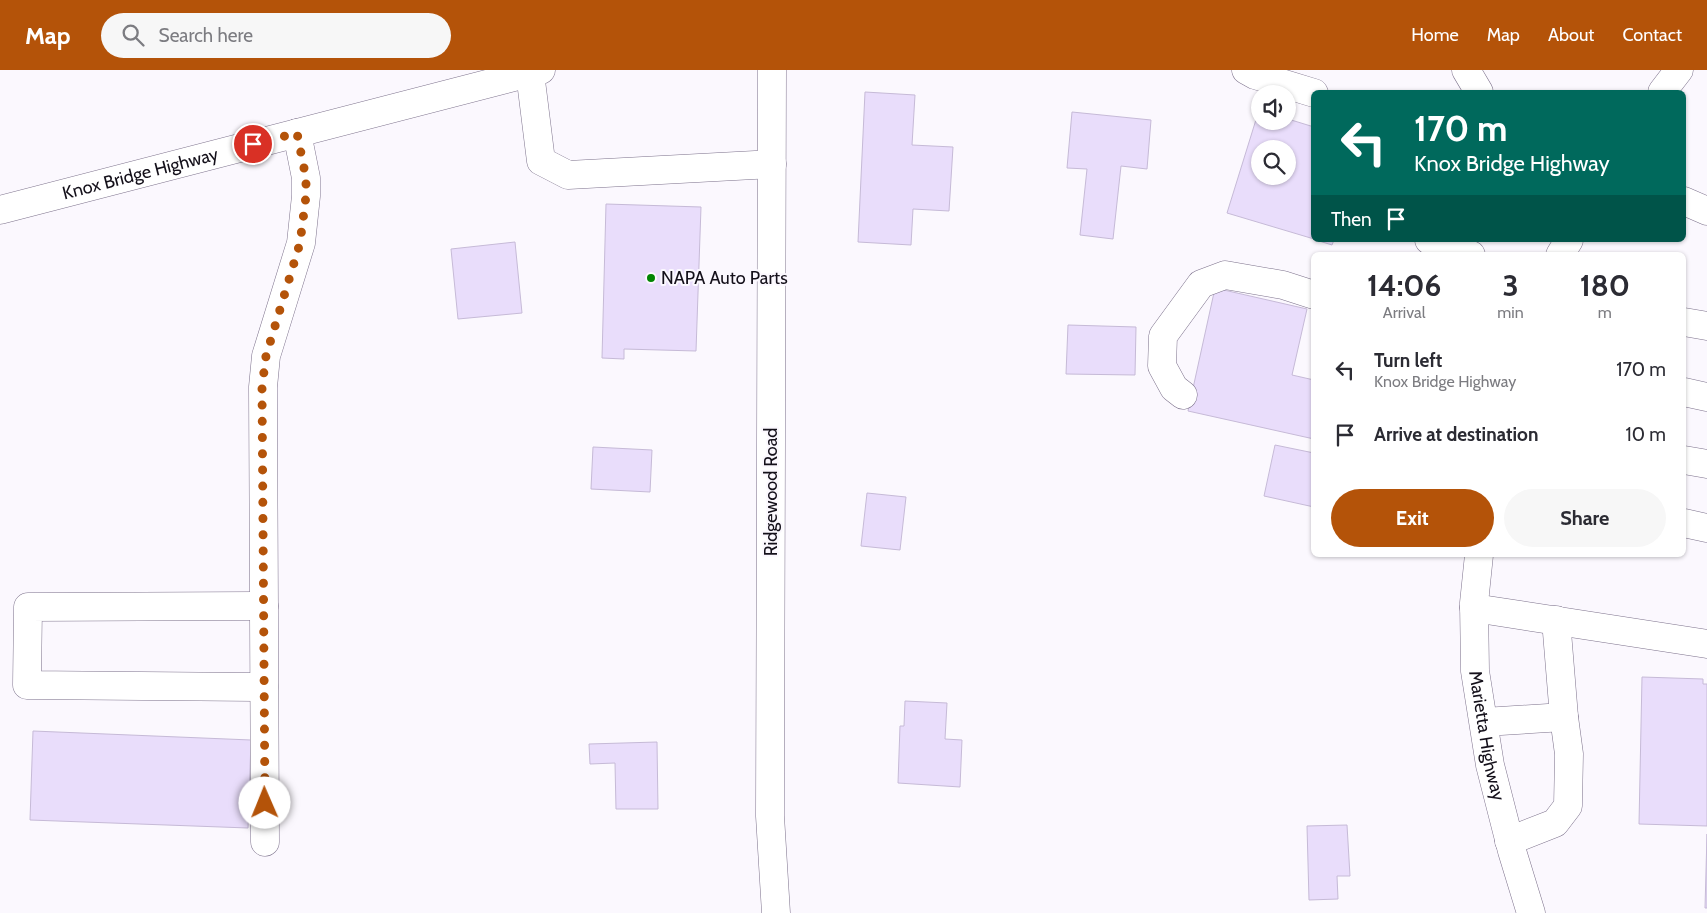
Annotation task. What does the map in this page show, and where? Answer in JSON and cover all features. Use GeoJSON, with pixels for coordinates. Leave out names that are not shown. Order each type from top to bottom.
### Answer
{"type":"FeatureCollection","features":[{"type":"Feature","properties":{"kind":"main road","name":"Ridgewood Road"},"geometry":{"type":"LineString","coordinates":[[772,70],[770,816],[776,913]]}},
{"type":"Feature","properties":{"kind":"main road"},"geometry":{"type":"LineString","coordinates":[[1246,70],[1255,75],[1311,92]]}},
{"type":"Feature","properties":{"kind":"main road"},"geometry":{"type":"LineString","coordinates":[[1466,70],[1478,90]]}},
{"type":"Feature","properties":{"kind":"main road"},"geometry":{"type":"LineString","coordinates":[[1664,90],[1680,70]]}},
{"type":"Feature","properties":{"kind":"main road"},"geometry":{"type":"LineString","coordinates":[[535,72],[541,162],[568,175],[772,164]]}},
{"type":"Feature","properties":{"kind":"main road","name":"Knox Bridge Highway"},"geometry":{"type":"LineString","coordinates":[[0,210],[535,72]]}},
{"type":"Feature","properties":{"kind":"main road"},"geometry":{"type":"LineString","coordinates":[[265,842],[262,387],[266,356],[300,243],[306,196],[306,178],[297,133]]}},
{"type":"Feature","properties":{"kind":"main road"},"geometry":{"type":"LineString","coordinates":[[1686,202],[1707,211]]}},
{"type":"Feature","properties":{"kind":"main road"},"geometry":{"type":"LineString","coordinates":[[1435,242],[1463,252]]}},
{"type":"Feature","properties":{"kind":"main road"},"geometry":{"type":"LineString","coordinates":[[1184,395],[1174,388],[1162,366],[1162,336],[1201,284],[1225,275],[1283,285],[1311,294]]}},
{"type":"Feature","properties":{"kind":"main road"},"geometry":{"type":"LineString","coordinates":[[1686,322],[1707,326]]}},
{"type":"Feature","properties":{"kind":"main road"},"geometry":{"type":"LineString","coordinates":[[1686,392],[1707,397]]}},
{"type":"Feature","properties":{"kind":"main road"},"geometry":{"type":"LineString","coordinates":[[1686,460],[1707,464]]}},
{"type":"Feature","properties":{"kind":"main road"},"geometry":{"type":"LineString","coordinates":[[1686,523],[1707,528]]}},
{"type":"Feature","properties":{"kind":"main road","name":"Marietta Highway"},"geometry":{"type":"LineString","coordinates":[[1479,557],[1474,608],[1476,671],[1490,765],[1531,913]]}},
{"type":"Feature","properties":{"kind":"main road"},"geometry":{"type":"LineString","coordinates":[[264,606],[28,607],[28,685],[264,687]]}},
{"type":"Feature","properties":{"kind":"main road"},"geometry":{"type":"LineString","coordinates":[[1474,608],[1707,644]]}},
{"type":"Feature","properties":{"kind":"main road"},"geometry":{"type":"LineString","coordinates":[[1510,841],[1555,823],[1568,806],[1569,754],[1564,718],[1556,620]]}},
{"type":"Feature","properties":{"kind":"main road"},"geometry":{"type":"LineString","coordinates":[[1484,722],[1564,718]]}},
{"type":"Feature","properties":{"kind":"building"},"geometry":{"type":"Polygon","coordinates":[[[865,92],[915,95],[912,145],[953,147],[949,211],[913,209],[911,245],[858,242],[865,92]]]}},
{"type":"Feature","properties":{"kind":"building"},"geometry":{"type":"Polygon","coordinates":[[[1072,112],[1151,120],[1147,169],[1121,166],[1113,239],[1080,235],[1087,169],[1067,168],[1072,112]]]}},
{"type":"Feature","properties":{"kind":"building"},"geometry":{"type":"Polygon","coordinates":[[[1296,121],[1311,126],[1311,238],[1227,213],[1253,130],[1296,130],[1296,121]]]}},
{"type":"Feature","properties":{"kind":"building","name":"NAPA Auto Parts"},"geometry":{"type":"Polygon","coordinates":[[[606,204],[701,207],[696,351],[624,349],[624,359],[602,358],[606,204]]]}},
{"type":"Feature","properties":{"kind":"building"},"geometry":{"type":"Polygon","coordinates":[[[515,242],[522,313],[458,319],[451,249],[515,242]]]}},
{"type":"Feature","properties":{"kind":"building"},"geometry":{"type":"Polygon","coordinates":[[[1322,242],[1333,242],[1332,245],[1322,242]]]}},
{"type":"Feature","properties":{"kind":"building"},"geometry":{"type":"Polygon","coordinates":[[[1215,288],[1307,309],[1292,375],[1311,379],[1311,438],[1188,411],[1215,288]]]}},
{"type":"Feature","properties":{"kind":"building"},"geometry":{"type":"Polygon","coordinates":[[[1068,325],[1136,327],[1135,375],[1066,374],[1068,325]]]}},
{"type":"Feature","properties":{"kind":"building"},"geometry":{"type":"Polygon","coordinates":[[[1275,445],[1311,452],[1311,506],[1264,496],[1275,445]]]}},
{"type":"Feature","properties":{"kind":"building"},"geometry":{"type":"Polygon","coordinates":[[[593,447],[652,450],[650,492],[591,489],[593,447]]]}},
{"type":"Feature","properties":{"kind":"building"},"geometry":{"type":"Polygon","coordinates":[[[867,493],[906,497],[900,550],[861,546],[867,493]]]}},
{"type":"Feature","properties":{"kind":"building"},"geometry":{"type":"Polygon","coordinates":[[[1642,677],[1703,679],[1703,684],[1707,684],[1707,826],[1639,824],[1642,677]]]}},
{"type":"Feature","properties":{"kind":"building"},"geometry":{"type":"Polygon","coordinates":[[[905,701],[947,703],[945,739],[962,740],[960,787],[898,783],[900,726],[904,726],[905,701]]]}},
{"type":"Feature","properties":{"kind":"building"},"geometry":{"type":"Polygon","coordinates":[[[33,731],[251,740],[248,828],[30,820],[33,731]]]}},
{"type":"Feature","properties":{"kind":"building"},"geometry":{"type":"Polygon","coordinates":[[[657,742],[658,809],[616,809],[615,763],[590,764],[589,744],[657,742]]]}},
{"type":"Feature","properties":{"kind":"building"},"geometry":{"type":"Polygon","coordinates":[[[1347,825],[1350,876],[1337,876],[1338,899],[1309,900],[1307,826],[1347,825]]]}},
{"type":"Feature","properties":{"kind":"building"},"geometry":{"type":"Polygon","coordinates":[[[1707,834],[1707,908],[1705,908],[1707,834]]]}},
{"type":"Feature","properties":{"kind":"place","name":"NAPA Auto Parts"},"geometry":{"type":"Point","coordinates":[651,278]}},
{"type":"Feature","properties":{"kind":"route"},"geometry":{"type":"LineString","coordinates":[[253,144],[297,133],[306,178],[306,196],[300,243],[266,356],[262,387],[265,803]]}}]}
